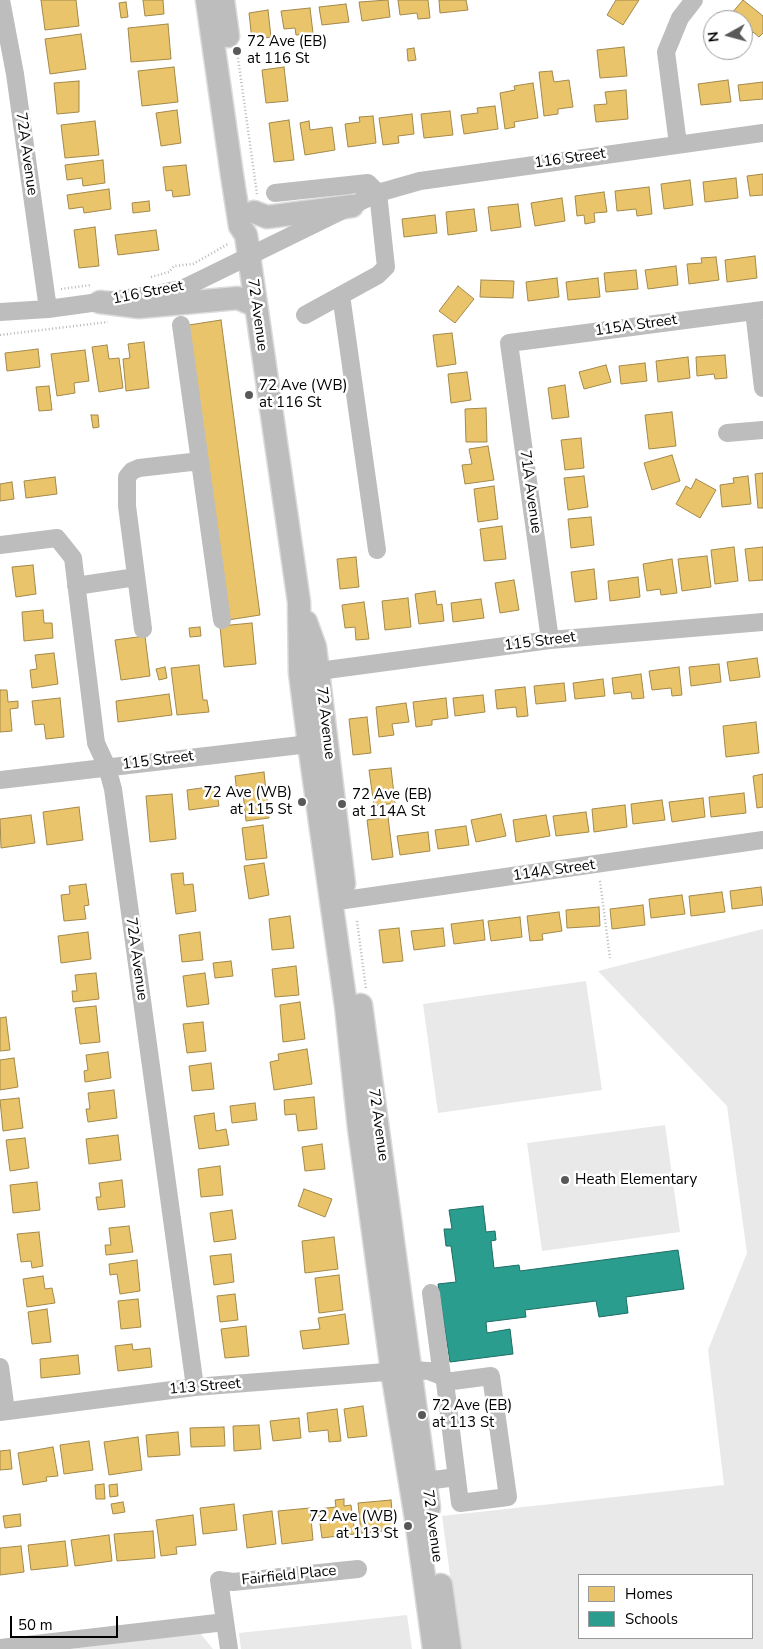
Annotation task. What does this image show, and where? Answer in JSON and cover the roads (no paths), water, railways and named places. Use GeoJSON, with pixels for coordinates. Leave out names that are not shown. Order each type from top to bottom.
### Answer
{"type":"FeatureCollection","features":[{"type":"Feature","properties":{"kind":"main road","name":"72 Avenue"},"geometry":{"type":"LineString","coordinates":[[207,0],[240,226],[241,245],[256,306],[300,602],[300,673],[345,997],[360,1128],[402,1371],[425,1481],[450,1649]]}},
{"type":"Feature","properties":{"kind":"main road","name":"72 Avenue"},"geometry":{"type":"LineString","coordinates":[[223,0],[256,206],[253,227],[241,245]]}},
{"type":"Feature","properties":{"kind":"main road"},"geometry":{"type":"LineString","coordinates":[[256,206],[267,217],[352,206]]}},
{"type":"Feature","properties":{"kind":"main road"},"geometry":{"type":"LineString","coordinates":[[100,293],[139,308],[238,298],[256,306]]}},
{"type":"Feature","properties":{"kind":"main road","name":"72 Avenue"},"geometry":{"type":"LineString","coordinates":[[300,602],[315,647],[402,1371],[416,1519],[434,1649]]}},
{"type":"Feature","properties":{"kind":"street","name":"72A Avenue"},"geometry":{"type":"LineString","coordinates":[[1,0],[7,75],[48,309]]}},
{"type":"Feature","properties":{"kind":"street"},"geometry":{"type":"LineString","coordinates":[[678,144],[666,52],[680,18],[694,0]]}},
{"type":"Feature","properties":{"kind":"street","name":"116 Street"},"geometry":{"type":"LineString","coordinates":[[0,321],[100,293],[157,294],[184,288],[241,245],[266,248],[378,193],[420,181],[763,133]]}},
{"type":"Feature","properties":{"kind":"street"},"geometry":{"type":"LineString","coordinates":[[275,193],[368,183],[378,193],[386,267],[378,275],[305,315]]}},
{"type":"Feature","properties":{"kind":"street"},"geometry":{"type":"LineString","coordinates":[[341,295],[377,550]]}},
{"type":"Feature","properties":{"kind":"street","name":"116 Street"},"geometry":{"type":"LineString","coordinates":[[0,312],[48,309]]}},
{"type":"Feature","properties":{"kind":"street"},"geometry":{"type":"LineString","coordinates":[[758,310],[763,388]]}},
{"type":"Feature","properties":{"kind":"street","name":"115A Street"},"geometry":{"type":"LineString","coordinates":[[509,343],[758,310]]}},
{"type":"Feature","properties":{"kind":"street"},"geometry":{"type":"LineString","coordinates":[[181,325],[222,620]]}},
{"type":"Feature","properties":{"kind":"street","name":"71A Avenue"},"geometry":{"type":"LineString","coordinates":[[509,343],[550,640]]}},
{"type":"Feature","properties":{"kind":"street"},"geometry":{"type":"LineString","coordinates":[[728,433],[763,430]]}},
{"type":"Feature","properties":{"kind":"street"},"geometry":{"type":"LineString","coordinates":[[143,629],[127,506],[127,477],[132,471],[139,468],[200,461]]}},
{"type":"Feature","properties":{"kind":"street","name":"72A Avenue"},"geometry":{"type":"LineString","coordinates":[[0,545],[57,538],[73,558],[96,743],[107,767],[114,800],[195,1387]]}},
{"type":"Feature","properties":{"kind":"street"},"geometry":{"type":"LineString","coordinates":[[76,586],[136,577]]}},
{"type":"Feature","properties":{"kind":"street","name":"115 Street"},"geometry":{"type":"LineString","coordinates":[[318,671],[550,640],[763,622]]}},
{"type":"Feature","properties":{"kind":"street"},"geometry":{"type":"LineString","coordinates":[[309,744],[331,774]]}},
{"type":"Feature","properties":{"kind":"street","name":"115 Street"},"geometry":{"type":"LineString","coordinates":[[0,780],[309,744]]}},
{"type":"Feature","properties":{"kind":"street","name":"114A Street"},"geometry":{"type":"LineString","coordinates":[[346,900],[763,840]]}},
{"type":"Feature","properties":{"kind":"street"},"geometry":{"type":"LineString","coordinates":[[431,1293],[460,1504],[508,1497],[491,1376],[443,1379]]}},
{"type":"Feature","properties":{"kind":"street"},"geometry":{"type":"LineString","coordinates":[[0,1367],[3,1412]]}},
{"type":"Feature","properties":{"kind":"street","name":"113 Street"},"geometry":{"type":"LineString","coordinates":[[3,1412],[195,1387],[402,1371],[429,1370],[443,1379]]}},
{"type":"Feature","properties":{"kind":"street"},"geometry":{"type":"LineString","coordinates":[[425,1481],[457,1477]]}},
{"type":"Feature","properties":{"kind":"street","name":"Fairfield Place"},"geometry":{"type":"LineString","coordinates":[[225,1622],[219,1580],[233,1582],[358,1569]]}},
{"type":"Feature","properties":{"kind":"street"},"geometry":{"type":"LineString","coordinates":[[0,1648],[225,1622],[229,1649]]}},
{"type":"Feature","properties":{"kind":"place","name":"72 Ave (EB) at 116 St"},"geometry":{"type":"Point","coordinates":[237,51]}},
{"type":"Feature","properties":{"kind":"place","name":"72 Ave (WB) at 116 St"},"geometry":{"type":"Point","coordinates":[249,395]}},
{"type":"Feature","properties":{"kind":"place","name":"72 Ave (WB) at 115 St"},"geometry":{"type":"Point","coordinates":[302,802]}},
{"type":"Feature","properties":{"kind":"place","name":"72 Ave (EB) at 114A St"},"geometry":{"type":"Point","coordinates":[342,804]}},
{"type":"Feature","properties":{"kind":"place","name":"Heath Elementary"},"geometry":{"type":"Point","coordinates":[565,1180]}},
{"type":"Feature","properties":{"kind":"place","name":"72 Ave (EB) at 113 St"},"geometry":{"type":"Point","coordinates":[422,1415]}},
{"type":"Feature","properties":{"kind":"place","name":"72 Ave (WB) at 113 St"},"geometry":{"type":"Point","coordinates":[408,1526]}}]}
